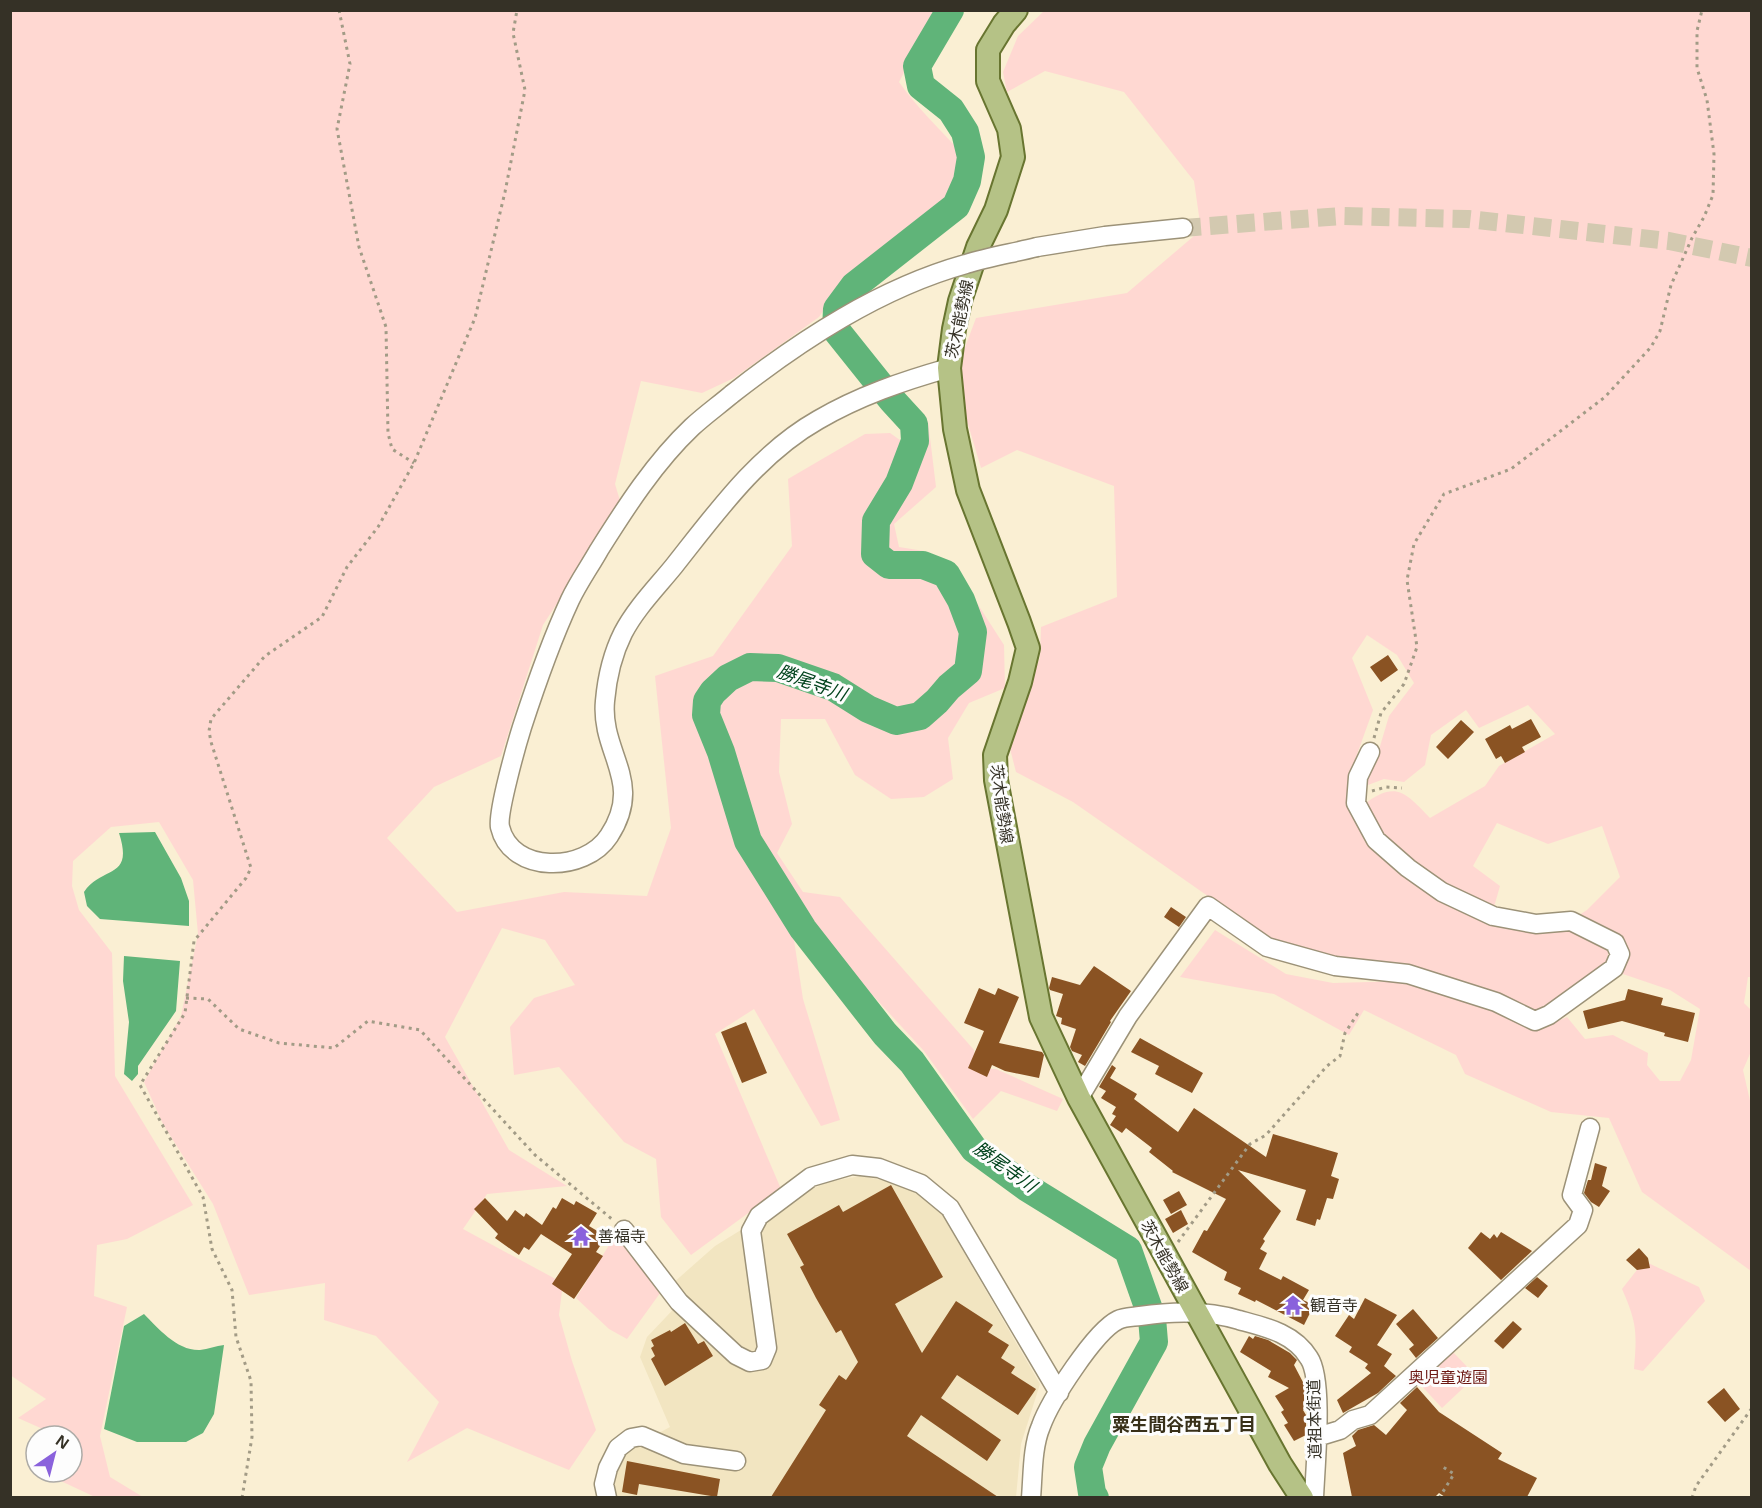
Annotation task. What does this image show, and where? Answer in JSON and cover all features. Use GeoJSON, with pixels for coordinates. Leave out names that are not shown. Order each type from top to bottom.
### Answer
{"type":"FeatureCollection","features":[{"type":"Feature","properties":{"kind":"main road","name":"茨木能勢線"},"geometry":{"type":"LineString","coordinates":[[1016,10],[1004,24],[988,50],[988,81],[1009,129],[1013,157],[996,210],[978,247],[960,301],[949,368],[956,429],[968,490],[1020,621],[1028,648],[1020,682],[995,755],[996,780],[1041,1017],[1079,1098],[1280,1464],[1302,1497]]}},
{"type":"Feature","properties":{"kind":"street"},"geometry":{"type":"LineString","coordinates":[[949,368],[874,392],[816,420],[783,443],[753,471],[640,607],[623,633],[610,669],[604,704],[610,742],[621,772],[625,796],[619,819],[608,839],[589,855],[568,862],[544,863],[520,855],[506,843],[499,823],[521,730],[571,597],[610,532],[647,478],[692,427],[775,360],[836,321],[907,285],[964,264],[1037,247],[1105,236],[1183,228]]}},
{"type":"Feature","properties":{"kind":"street"},"geometry":{"type":"LineString","coordinates":[[1079,1098],[1128,1017],[1208,906],[1267,947],[1335,966],[1408,974],[1496,1002],[1535,1020],[1549,1016],[1614,968],[1620,954],[1615,943],[1571,921],[1536,924],[1493,916],[1442,892],[1408,868],[1376,840],[1356,803],[1358,777],[1370,752]]}},
{"type":"Feature","properties":{"kind":"street"},"geometry":{"type":"LineString","coordinates":[[1317,1437],[1340,1430],[1353,1420],[1370,1415],[1578,1225],[1583,1210],[1572,1195],[1590,1128]]}},
{"type":"Feature","properties":{"kind":"street"},"geometry":{"type":"LineString","coordinates":[[624,1230],[679,1302],[736,1355],[750,1362],[762,1359],[767,1348],[751,1232],[759,1216],[811,1177],[852,1165],[879,1168],[921,1184],[950,1208],[1059,1393],[1041,1426],[1031,1497]]}},
{"type":"Feature","properties":{"kind":"street","name":"道祖本街道"},"geometry":{"type":"LineString","coordinates":[[1059,1393],[1090,1347],[1105,1329],[1119,1319],[1167,1311],[1197,1313],[1241,1320],[1275,1330],[1294,1340],[1310,1359],[1316,1381],[1317,1437],[1314,1497]]}},
{"type":"Feature","properties":{"kind":"street"},"geometry":{"type":"LineString","coordinates":[[607,1497],[604,1484],[608,1468],[618,1448],[631,1438],[642,1436],[684,1454],[736,1461]]}},
{"type":"Feature","properties":{"kind":"path"},"geometry":{"type":"LineString","coordinates":[[339,10],[350,64],[338,129],[359,247],[386,327],[388,433],[392,449],[414,464]]}},
{"type":"Feature","properties":{"kind":"path"},"geometry":{"type":"LineString","coordinates":[[242,1497],[252,1437],[251,1381],[236,1337],[232,1290],[212,1249],[203,1197],[140,1085],[185,1013],[194,941],[246,879],[251,868],[209,731],[211,719],[265,656],[322,617],[347,567],[378,527],[414,464],[475,318],[505,192],[525,90],[513,33],[517,10]]}},
{"type":"Feature","properties":{"kind":"path"},"geometry":{"type":"LineString","coordinates":[[1370,752],[1381,713],[1404,684],[1417,647],[1407,579],[1414,544],[1444,494],[1511,469],[1605,398],[1651,347],[1660,331],[1671,285],[1713,195],[1714,154],[1707,100],[1697,68],[1697,32],[1702,10]]}},
{"type":"Feature","properties":{"kind":"path"},"geometry":{"type":"LineString","coordinates":[[1356,803],[1370,792],[1386,787],[1402,788]]}},
{"type":"Feature","properties":{"kind":"path"},"geometry":{"type":"LineString","coordinates":[[186,998],[208,999],[239,1029],[279,1043],[334,1048],[368,1021],[420,1030],[535,1155],[624,1230]]}},
{"type":"Feature","properties":{"kind":"path"},"geometry":{"type":"LineString","coordinates":[[1172,1247],[1181,1240],[1250,1144],[1266,1135],[1327,1066],[1340,1056],[1345,1033],[1358,1013]]}},
{"type":"Feature","properties":{"kind":"path"},"geometry":{"type":"LineString","coordinates":[[1692,1497],[1696,1486],[1752,1408]]}},
{"type":"Feature","properties":{"kind":"path"},"geometry":{"type":"LineString","coordinates":[[1439,1497],[1454,1474],[1443,1467]]}},
{"type":"Feature","properties":{"kind":"shaded area"},"geometry":{"type":"Polygon","coordinates":[[[155,832],[181,878],[189,901],[189,926],[100,919],[87,906],[84,892],[120,865],[123,848],[119,833],[155,832]]]}},
{"type":"Feature","properties":{"kind":"shaded area"},"geometry":{"type":"Polygon","coordinates":[[[124,956],[180,961],[176,1011],[138,1066],[138,1074],[132,1081],[124,1074],[129,1022],[123,981],[124,956]]]}},
{"type":"Feature","properties":{"kind":"shaded area"},"geometry":{"type":"Polygon","coordinates":[[[860,1176],[892,1182],[922,1196],[940,1211],[1040,1384],[1021,1444],[1016,1497],[616,1498],[610,1482],[618,1464],[631,1448],[670,1427],[640,1357],[647,1337],[685,1297],[672,1284],[715,1246],[793,1198],[828,1182],[860,1176]]]}},
{"type":"Feature","properties":{"kind":"shaded area"},"geometry":{"type":"Polygon","coordinates":[[[144,1314],[169,1338],[184,1347],[200,1350],[224,1345],[214,1414],[203,1433],[186,1442],[137,1442],[104,1429],[124,1326],[144,1314]]]}},
{"type":"Feature","properties":{"kind":"green space"},"geometry":{"type":"Polygon","coordinates":[[[10,11],[936,11],[899,82],[922,111],[963,155],[958,179],[944,207],[845,279],[819,317],[734,378],[702,393],[641,381],[615,484],[621,504],[543,625],[501,756],[434,787],[387,838],[457,912],[564,892],[647,896],[671,828],[655,676],[713,656],[792,546],[788,479],[865,434],[890,433],[907,445],[892,479],[869,517],[867,554],[886,570],[921,573],[941,579],[957,604],[968,632],[960,667],[943,681],[917,709],[897,713],[835,681],[781,661],[748,660],[724,674],[710,686],[704,696],[699,714],[737,841],[794,940],[803,999],[840,1120],[821,1126],[754,1009],[715,1034],[781,1189],[691,1255],[661,1217],[656,1159],[624,1142],[559,1067],[514,1075],[510,1027],[534,998],[575,985],[545,940],[502,928],[445,1037],[509,1150],[567,1186],[487,1194],[463,1229],[563,1283],[559,1315],[596,1430],[569,1470],[467,1428],[407,1462],[439,1402],[376,1336],[324,1320],[325,1283],[249,1295],[213,1204],[163,1124],[144,1082],[181,1016],[198,934],[193,880],[159,822],[111,827],[73,861],[72,886],[79,910],[112,953],[115,1076],[193,1205],[127,1239],[97,1245],[94,1296],[127,1307],[100,1436],[110,1477],[143,1497],[95,1497],[67,1484],[84,1484],[84,1424],[32,1424],[18,1418],[46,1399],[10,1375],[10,11]]]}},
{"type":"Feature","properties":{"kind":"green space"},"geometry":{"type":"Polygon","coordinates":[[[1044,11],[1751,11],[1752,977],[1748,977],[1744,1003],[1751,1010],[1752,1049],[1743,1070],[1751,1105],[1751,1271],[1642,1192],[1609,1118],[1551,1112],[1465,1074],[1456,1055],[1364,1010],[1349,1035],[1274,994],[1180,977],[1215,930],[1286,974],[1333,983],[1407,981],[1491,1009],[1538,1030],[1567,1017],[1585,1039],[1613,1035],[1648,1053],[1647,1065],[1660,1081],[1680,1081],[1691,1060],[1700,1009],[1670,990],[1620,973],[1626,954],[1576,917],[1587,910],[1620,877],[1602,826],[1548,844],[1497,823],[1473,866],[1500,886],[1494,907],[1446,887],[1381,836],[1363,805],[1384,793],[1399,792],[1414,801],[1430,818],[1485,786],[1499,766],[1555,734],[1528,705],[1479,728],[1466,710],[1431,735],[1425,765],[1404,782],[1384,779],[1368,785],[1366,778],[1378,753],[1389,716],[1414,683],[1397,655],[1367,635],[1352,658],[1373,710],[1351,771],[1346,803],[1366,843],[1401,873],[1438,898],[1492,925],[1536,933],[1572,929],[1609,951],[1605,964],[1543,1009],[1532,1011],[1336,960],[1268,938],[1073,802],[1016,772],[1007,737],[1040,658],[1041,627],[1117,597],[1114,486],[1017,450],[981,468],[954,377],[976,318],[1127,293],[1201,230],[1194,181],[1124,92],[1045,71],[1007,92],[1003,72],[1018,36],[1044,11]]]}},
{"type":"Feature","properties":{"kind":"green space"},"geometry":{"type":"Polygon","coordinates":[[[928,421],[936,487],[894,524],[899,547],[924,551],[918,559],[891,560],[882,550],[883,522],[903,487],[920,445],[919,423],[928,421]]]}},
{"type":"Feature","properties":{"kind":"green space"},"geometry":{"type":"Polygon","coordinates":[[[966,597],[977,603],[1004,645],[1005,688],[969,703],[948,738],[953,779],[924,797],[891,799],[855,775],[825,719],[781,719],[779,772],[792,824],[777,853],[803,892],[840,897],[974,1050],[977,1069],[996,1069],[1063,1099],[1057,1111],[1001,1091],[973,1119],[924,1051],[810,927],[753,840],[726,753],[712,718],[713,704],[717,697],[731,683],[750,672],[779,674],[829,689],[864,712],[895,724],[921,721],[970,674],[976,631],[966,597]]]}},
{"type":"Feature","properties":{"kind":"green space"},"geometry":{"type":"Polygon","coordinates":[[[616,1234],[663,1289],[627,1339],[609,1329],[576,1298],[616,1234]]]}},
{"type":"Feature","properties":{"kind":"green space"},"geometry":{"type":"Polygon","coordinates":[[[1644,1261],[1699,1287],[1705,1301],[1643,1371],[1634,1369],[1635,1328],[1622,1289],[1644,1261]]]}},
{"type":"Feature","properties":{"kind":"green space","name":"奥児童遊園"},"geometry":{"type":"Polygon","coordinates":[[[1451,1350],[1476,1376],[1442,1408],[1418,1382],[1451,1350]]]}},
{"type":"Feature","properties":{"kind":"building"},"geometry":{"type":"Polygon","coordinates":[[[1388,655],[1398,670],[1381,682],[1370,667],[1388,655]]]}},
{"type":"Feature","properties":{"kind":"building"},"geometry":{"type":"Polygon","coordinates":[[[1531,719],[1541,737],[1522,747],[1525,752],[1505,763],[1501,756],[1496,759],[1485,739],[1510,725],[1512,729],[1531,719]]]}},
{"type":"Feature","properties":{"kind":"building"},"geometry":{"type":"Polygon","coordinates":[[[1461,720],[1474,732],[1448,759],[1436,747],[1461,720]]]}},
{"type":"Feature","properties":{"kind":"building"},"geometry":{"type":"Polygon","coordinates":[[[1171,907],[1186,917],[1179,927],[1164,917],[1171,907]]]}},
{"type":"Feature","properties":{"kind":"building"},"geometry":{"type":"Polygon","coordinates":[[[1094,966],[1131,991],[1110,1021],[1085,1066],[1078,1062],[1082,1055],[1072,1051],[1070,1047],[1076,1029],[1061,1024],[1062,1018],[1056,1016],[1063,994],[1049,988],[1052,977],[1080,985],[1094,966]]]}},
{"type":"Feature","properties":{"kind":"building"},"geometry":{"type":"Polygon","coordinates":[[[979,988],[995,995],[998,988],[1019,997],[999,1043],[1042,1052],[1044,1055],[1039,1078],[1005,1071],[992,1065],[987,1077],[968,1068],[984,1031],[964,1023],[979,988]]]}},
{"type":"Feature","properties":{"kind":"building"},"geometry":{"type":"Polygon","coordinates":[[[1628,989],[1663,998],[1661,1005],[1695,1013],[1688,1042],[1622,1021],[1588,1029],[1583,1011],[1625,1000],[1628,989]]]}},
{"type":"Feature","properties":{"kind":"building"},"geometry":{"type":"Polygon","coordinates":[[[746,1022],[767,1073],[742,1083],[721,1032],[746,1022]]]}},
{"type":"Feature","properties":{"kind":"building"},"geometry":{"type":"Polygon","coordinates":[[[1140,1038],[1203,1073],[1192,1093],[1155,1074],[1159,1066],[1131,1052],[1140,1038]]]}},
{"type":"Feature","properties":{"kind":"building"},"geometry":{"type":"Polygon","coordinates":[[[1112,1065],[1116,1068],[1110,1078],[1137,1094],[1134,1099],[1178,1132],[1194,1108],[1266,1157],[1273,1134],[1338,1153],[1331,1176],[1339,1179],[1333,1199],[1327,1198],[1320,1220],[1317,1219],[1315,1226],[1296,1220],[1306,1190],[1238,1170],[1281,1211],[1263,1239],[1265,1241],[1260,1249],[1267,1253],[1259,1269],[1281,1280],[1283,1276],[1309,1290],[1303,1300],[1314,1305],[1304,1325],[1256,1300],[1255,1302],[1238,1294],[1241,1288],[1224,1280],[1227,1272],[1192,1252],[1226,1199],[1172,1172],[1149,1152],[1152,1148],[1126,1128],[1122,1133],[1110,1125],[1116,1116],[1112,1114],[1116,1107],[1101,1098],[1106,1091],[1099,1087],[1112,1065]]]}},
{"type":"Feature","properties":{"kind":"building"},"geometry":{"type":"Polygon","coordinates":[[[1595,1163],[1607,1167],[1602,1186],[1610,1191],[1599,1207],[1591,1202],[1584,1193],[1588,1180],[1591,1180],[1595,1163]]]}},
{"type":"Feature","properties":{"kind":"building"},"geometry":{"type":"Polygon","coordinates":[[[891,1185],[943,1277],[895,1304],[922,1353],[956,1301],[993,1325],[988,1332],[1009,1345],[1001,1358],[1015,1367],[1011,1373],[1036,1389],[1018,1415],[957,1375],[941,1398],[1001,1440],[987,1461],[921,1415],[907,1436],[998,1497],[771,1497],[826,1410],[819,1405],[839,1375],[846,1380],[858,1362],[841,1330],[836,1333],[816,1298],[800,1267],[804,1265],[787,1234],[839,1205],[843,1212],[891,1185]]]}},
{"type":"Feature","properties":{"kind":"building"},"geometry":{"type":"Polygon","coordinates":[[[1179,1191],[1187,1205],[1171,1214],[1163,1200],[1179,1191]]]}},
{"type":"Feature","properties":{"kind":"building"},"geometry":{"type":"Polygon","coordinates":[[[485,1198],[507,1221],[515,1210],[524,1217],[526,1213],[542,1225],[553,1207],[556,1209],[562,1198],[574,1205],[576,1201],[597,1213],[589,1226],[599,1232],[597,1235],[604,1240],[596,1252],[603,1256],[574,1299],[552,1284],[572,1254],[541,1234],[529,1250],[524,1247],[519,1255],[495,1238],[498,1234],[474,1209],[485,1198]]]}},
{"type":"Feature","properties":{"kind":"building"},"geometry":{"type":"Polygon","coordinates":[[[1181,1210],[1188,1224],[1173,1233],[1165,1219],[1181,1210]]]}},
{"type":"Feature","properties":{"kind":"building"},"geometry":{"type":"Polygon","coordinates":[[[1481,1232],[1490,1239],[1494,1234],[1497,1238],[1501,1232],[1532,1251],[1501,1280],[1468,1248],[1481,1232]]]}},
{"type":"Feature","properties":{"kind":"building"},"geometry":{"type":"Polygon","coordinates":[[[1639,1248],[1648,1258],[1650,1268],[1637,1270],[1626,1260],[1639,1248]]]}},
{"type":"Feature","properties":{"kind":"building"},"geometry":{"type":"Polygon","coordinates":[[[1537,1277],[1548,1286],[1538,1298],[1525,1288],[1537,1277]]]}},
{"type":"Feature","properties":{"kind":"building"},"geometry":{"type":"Polygon","coordinates":[[[1365,1298],[1397,1315],[1377,1345],[1392,1354],[1384,1366],[1396,1376],[1378,1393],[1343,1413],[1337,1400],[1371,1373],[1365,1368],[1368,1364],[1349,1352],[1352,1347],[1335,1336],[1349,1315],[1354,1319],[1365,1298]]]}},
{"type":"Feature","properties":{"kind":"building"},"geometry":{"type":"Polygon","coordinates":[[[1413,1309],[1438,1338],[1416,1358],[1409,1349],[1414,1345],[1396,1324],[1413,1309]]]}},
{"type":"Feature","properties":{"kind":"building"},"geometry":{"type":"Polygon","coordinates":[[[1513,1321],[1522,1329],[1503,1349],[1494,1341],[1513,1321]]]}},
{"type":"Feature","properties":{"kind":"building"},"geometry":{"type":"Polygon","coordinates":[[[685,1323],[698,1344],[704,1341],[713,1356],[665,1386],[651,1359],[655,1356],[651,1348],[654,1346],[651,1340],[685,1323]]]}},
{"type":"Feature","properties":{"kind":"building"},"geometry":{"type":"Polygon","coordinates":[[[1249,1336],[1253,1339],[1255,1336],[1268,1340],[1297,1360],[1294,1365],[1305,1386],[1306,1408],[1303,1410],[1306,1415],[1306,1435],[1294,1441],[1284,1425],[1288,1423],[1281,1412],[1284,1410],[1275,1396],[1289,1388],[1268,1377],[1271,1371],[1240,1352],[1249,1336]]]}},
{"type":"Feature","properties":{"kind":"building"},"geometry":{"type":"Polygon","coordinates":[[[1417,1387],[1439,1412],[1502,1453],[1498,1459],[1537,1478],[1527,1497],[1445,1497],[1439,1493],[1435,1497],[1352,1497],[1343,1453],[1356,1446],[1352,1436],[1358,1430],[1374,1425],[1386,1435],[1407,1410],[1400,1403],[1417,1387]]]}},
{"type":"Feature","properties":{"kind":"building"},"geometry":{"type":"Polygon","coordinates":[[[1724,1388],[1740,1409],[1725,1422],[1707,1402],[1724,1388]]]}},
{"type":"Feature","properties":{"kind":"building"},"geometry":{"type":"Polygon","coordinates":[[[627,1461],[720,1479],[717,1497],[639,1484],[637,1495],[622,1492],[627,1461]]]}},
{"type":"Feature","properties":{"kind":"waterway","name":"勝尾寺川"},"geometry":{"type":"LineString","coordinates":[[950,10],[917,66],[921,86],[951,110],[965,132],[971,157],[967,181],[956,206],[854,286],[837,309],[836,330],[914,424],[915,441],[899,483],[876,521],[875,554],[889,565],[923,565],[946,574],[961,600],[973,632],[968,671],[920,716],[896,721],[868,709],[833,687],[778,668],[750,667],[728,678],[713,692],[707,701],[706,715],[721,752],[748,841],[803,929],[885,1034],[912,1062],[974,1149],[1026,1187],[1128,1250],[1152,1318],[1154,1342],[1097,1445],[1088,1467],[1092,1493],[1095,1498]]}},
{"type":"Feature","properties":{"kind":"tunnel"},"geometry":{"type":"LineString","coordinates":[[1183,228],[1341,216],[1468,219],[1669,241],[1752,258]]}},
{"type":"Feature","properties":{"kind":"place","name":"善福寺"},"geometry":{"type":"Point","coordinates":[581,1236]}},
{"type":"Feature","properties":{"kind":"place","name":"観音寺"},"geometry":{"type":"Point","coordinates":[1293,1305]}},
{"type":"Feature","properties":{"kind":"district","name":"粟生間谷西五丁目"},"geometry":{"type":"Point","coordinates":[1184,1425]}}]}
